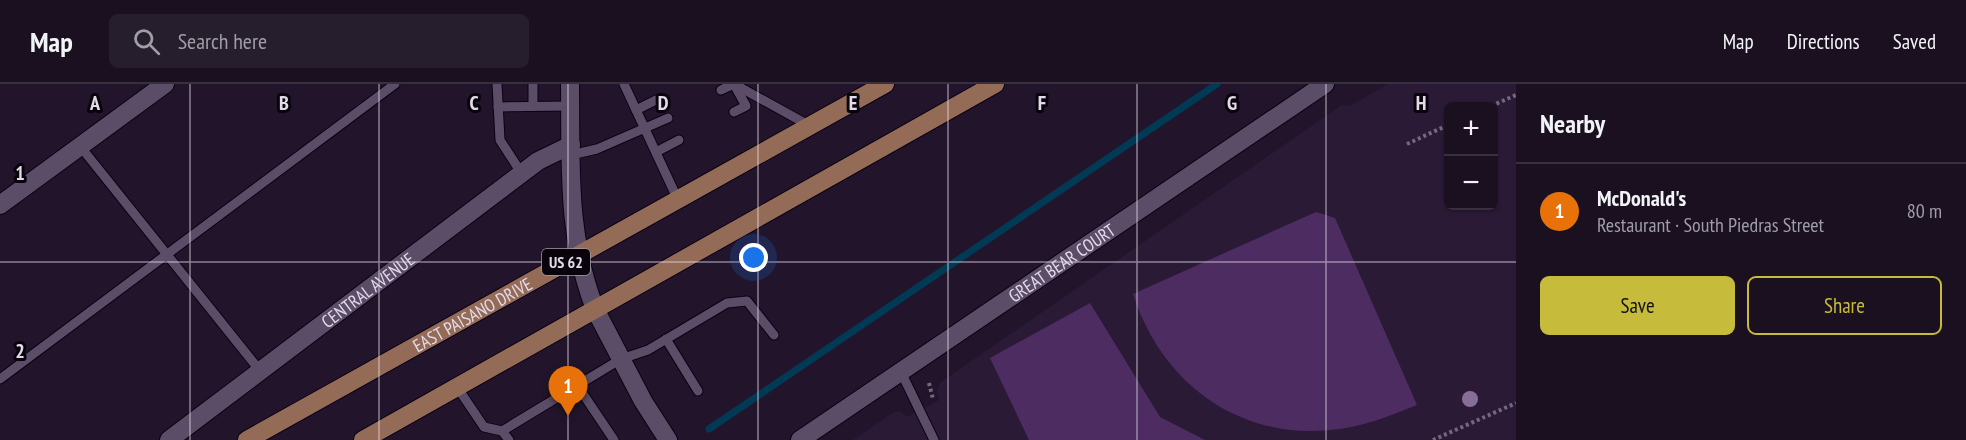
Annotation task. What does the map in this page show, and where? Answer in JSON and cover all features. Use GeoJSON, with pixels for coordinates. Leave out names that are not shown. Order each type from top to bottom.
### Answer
{"type":"FeatureCollection","features":[{"type":"Feature","properties":{"kind":"main road","name":"EAST PAISANO DRIVE"},"geometry":{"type":"LineString","coordinates":[[247,440],[885,84]]}},
{"type":"Feature","properties":{"kind":"main road"},"geometry":{"type":"LineString","coordinates":[[363,440],[995,84]]}},
{"type":"Feature","properties":{"kind":"street"},"geometry":{"type":"LineString","coordinates":[[0,205],[165,84]]}},
{"type":"Feature","properties":{"kind":"street"},"geometry":{"type":"LineString","coordinates":[[570,84],[573,225],[578,255],[595,309],[668,440]]}},
{"type":"Feature","properties":{"kind":"street","name":"GREAT BEAR COURT"},"geometry":{"type":"LineString","coordinates":[[800,440],[1325,84]]}},
{"type":"Feature","properties":{"kind":"street","name":"CENTRAL AVENUE"},"geometry":{"type":"LineString","coordinates":[[168,440],[541,160],[571,150]]}},
{"type":"Feature","properties":{"kind":"lane"},"geometry":{"type":"LineString","coordinates":[[0,379],[395,84]]}},
{"type":"Feature","properties":{"kind":"lane"},"geometry":{"type":"LineString","coordinates":[[497,84],[500,140],[522,174]]}},
{"type":"Feature","properties":{"kind":"lane"},"geometry":{"type":"LineString","coordinates":[[533,84],[533,105]]}},
{"type":"Feature","properties":{"kind":"lane"},"geometry":{"type":"LineString","coordinates":[[624,84],[678,200]]}},
{"type":"Feature","properties":{"kind":"lane"},"geometry":{"type":"LineString","coordinates":[[721,90],[734,84]]}},
{"type":"Feature","properties":{"kind":"lane"},"geometry":{"type":"LineString","coordinates":[[734,84],[746,106],[734,112]]}},
{"type":"Feature","properties":{"kind":"lane"},"geometry":{"type":"LineString","coordinates":[[734,84],[810,126]]}},
{"type":"Feature","properties":{"kind":"lane"},"geometry":{"type":"LineString","coordinates":[[636,110],[656,100]]}},
{"type":"Feature","properties":{"kind":"lane"},"geometry":{"type":"LineString","coordinates":[[498,108],[533,105],[570,106]]}},
{"type":"Feature","properties":{"kind":"lane"},"geometry":{"type":"LineString","coordinates":[[571,150],[597,148],[668,118]]}},
{"type":"Feature","properties":{"kind":"lane"},"geometry":{"type":"LineString","coordinates":[[656,152],[679,140]]}},
{"type":"Feature","properties":{"kind":"lane"},"geometry":{"type":"LineString","coordinates":[[80,146],[261,372]]}},
{"type":"Feature","properties":{"kind":"lane"},"geometry":{"type":"LineString","coordinates":[[502,431],[621,359],[648,350],[727,303],[747,301],[774,335]]}},
{"type":"Feature","properties":{"kind":"lane"},"geometry":{"type":"LineString","coordinates":[[666,339],[698,391]]}},
{"type":"Feature","properties":{"kind":"lane"},"geometry":{"type":"LineString","coordinates":[[901,372],[934,440]]}},
{"type":"Feature","properties":{"kind":"lane"},"geometry":{"type":"LineString","coordinates":[[577,385],[614,440]]}},
{"type":"Feature","properties":{"kind":"lane"},"geometry":{"type":"LineString","coordinates":[[457,387],[484,427],[502,431],[509,440]]}},
{"type":"Feature","properties":{"kind":"path"},"geometry":{"type":"LineString","coordinates":[[1498,103],[1516,95]]}},
{"type":"Feature","properties":{"kind":"path"},"geometry":{"type":"LineString","coordinates":[[1407,144],[1444,127]]}},
{"type":"Feature","properties":{"kind":"path"},"geometry":{"type":"LineString","coordinates":[[929,382],[935,403]]}},
{"type":"Feature","properties":{"kind":"path"},"geometry":{"type":"LineString","coordinates":[[1433,440],[1516,403]]}},
{"type":"Feature","properties":{"kind":"shaded area"},"geometry":{"type":"Polygon","coordinates":[[[1388,84],[1516,84],[1516,440],[853,440],[894,412],[901,412],[908,417],[939,400],[937,390],[941,382],[1342,105],[1350,106],[1388,84]]]}},
{"type":"Feature","properties":{"kind":"shaded area"},"geometry":{"type":"Polygon","coordinates":[[[1316,212],[1335,218],[1417,405],[1353,427],[1296,430],[1264,425],[1234,414],[1207,398],[1183,378],[1162,353],[1146,325],[1133,294],[1316,212]]]}},
{"type":"Feature","properties":{"kind":"shaded area"},"geometry":{"type":"Polygon","coordinates":[[[1090,303],[1160,417],[1205,440],[1029,440],[990,358],[1090,303]]]}},
{"type":"Feature","properties":{"kind":"waterway"},"geometry":{"type":"LineString","coordinates":[[709,429],[1217,84]]}},
{"type":"Feature","properties":{"kind":"place","name":"McDonald's"},"geometry":{"type":"Point","coordinates":[568,416]}}]}
